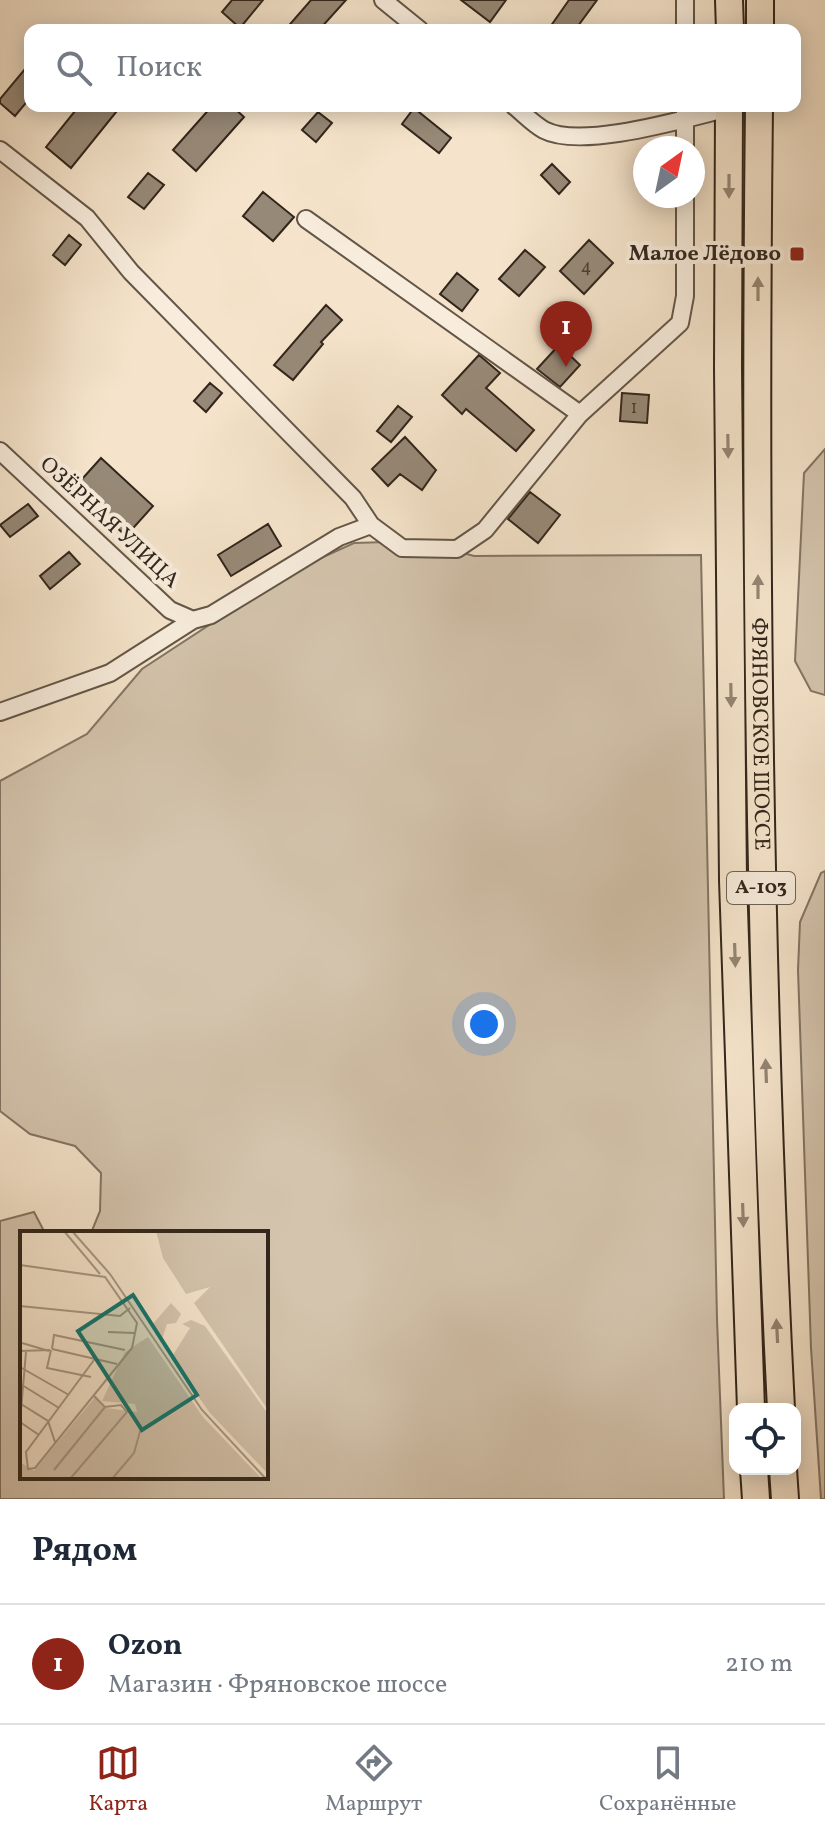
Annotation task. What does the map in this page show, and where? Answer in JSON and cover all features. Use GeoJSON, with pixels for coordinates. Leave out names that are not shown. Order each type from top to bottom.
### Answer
{"type":"FeatureCollection","features":[{"type":"Feature","properties":{"kind":"main road"},"geometry":{"type":"LineString","coordinates":[[729,0],[730,24]]}},
{"type":"Feature","properties":{"kind":"main road"},"geometry":{"type":"LineString","coordinates":[[760,0],[760,24]]}},
{"type":"Feature","properties":{"kind":"main road","name":"ФРЯНОВСКОЕ ШОССЕ"},"geometry":{"type":"LineString","coordinates":[[729,112],[733,880],[751,1403]]}},
{"type":"Feature","properties":{"kind":"main road","name":"ФРЯНОВСКОЕ ШОССЕ"},"geometry":{"type":"LineString","coordinates":[[759,112],[758,750],[766,1091],[781,1403]]}},
{"type":"Feature","properties":{"kind":"main road"},"geometry":{"type":"LineString","coordinates":[[754,1475],[756,1499]]}},
{"type":"Feature","properties":{"kind":"main road"},"geometry":{"type":"LineString","coordinates":[[783,1475],[785,1499]]}},
{"type":"Feature","properties":{"kind":"street"},"geometry":{"type":"LineString","coordinates":[[383,0],[413,24]]}},
{"type":"Feature","properties":{"kind":"street"},"geometry":{"type":"LineString","coordinates":[[685,0],[685,24]]}},
{"type":"Feature","properties":{"kind":"street"},"geometry":{"type":"LineString","coordinates":[[521,112],[545,131],[580,136],[611,135],[685,112],[685,136]]}},
{"type":"Feature","properties":{"kind":"street"},"geometry":{"type":"LineString","coordinates":[[0,150],[87,218],[131,272],[353,498],[371,525],[402,548],[457,549],[485,530],[580,414],[680,323],[685,296],[685,208]]}},
{"type":"Feature","properties":{"kind":"street"},"geometry":{"type":"LineString","coordinates":[[306,219],[580,414]]}},
{"type":"Feature","properties":{"kind":"street","name":"ОЗЁРНАЯ УЛИЦА"},"geometry":{"type":"LineString","coordinates":[[0,451],[170,610],[193,620]]}},
{"type":"Feature","properties":{"kind":"street"},"geometry":{"type":"LineString","coordinates":[[0,712],[110,673],[193,620],[211,615],[339,537],[371,525]]}},
{"type":"Feature","properties":{"kind":"shaded area"},"geometry":{"type":"Polygon","coordinates":[[[825,449],[825,695],[811,691],[795,661],[804,473],[825,449]]]}},
{"type":"Feature","properties":{"kind":"shaded area"},"geometry":{"type":"Polygon","coordinates":[[[419,541],[474,556],[701,555],[717,1319],[724,1499],[0,1499],[0,1221],[34,1212],[44,1231],[20,1231],[20,1479],[268,1479],[268,1231],[92,1231],[100,1211],[101,1173],[75,1146],[30,1134],[0,1111],[0,781],[87,734],[142,669],[290,572],[354,543],[419,541]]]}},
{"type":"Feature","properties":{"kind":"shaded area"},"geometry":{"type":"Polygon","coordinates":[[[825,871],[825,1499],[821,1499],[811,1348],[798,970],[800,922],[821,873],[825,871]]]}},
{"type":"Feature","properties":{"kind":"building"},"geometry":{"type":"Polygon","coordinates":[[[232,0],[263,0],[243,24],[236,24],[222,12],[232,0]]]}},
{"type":"Feature","properties":{"kind":"building"},"geometry":{"type":"Polygon","coordinates":[[[311,0],[346,0],[324,24],[290,24],[311,0]]]}},
{"type":"Feature","properties":{"kind":"building"},"geometry":{"type":"Polygon","coordinates":[[[461,0],[506,0],[490,22],[461,0]]]}},
{"type":"Feature","properties":{"kind":"building"},"geometry":{"type":"Polygon","coordinates":[[[569,0],[597,0],[579,24],[552,24],[569,0]]]}},
{"type":"Feature","properties":{"kind":"building"},"geometry":{"type":"Polygon","coordinates":[[[24,70],[24,105],[15,116],[0,103],[24,70]]]}},
{"type":"Feature","properties":{"kind":"building"},"geometry":{"type":"Polygon","coordinates":[[[74,112],[116,112],[71,168],[46,147],[74,112]]]}},
{"type":"Feature","properties":{"kind":"building"},"geometry":{"type":"Polygon","coordinates":[[[207,112],[239,112],[244,117],[196,171],[173,150],[207,112]]]}},
{"type":"Feature","properties":{"kind":"building"},"geometry":{"type":"Polygon","coordinates":[[[318,112],[332,123],[316,142],[302,130],[318,112]]]}},
{"type":"Feature","properties":{"kind":"building"},"geometry":{"type":"Polygon","coordinates":[[[411,112],[419,112],[451,138],[439,153],[402,124],[411,112]]]}},
{"type":"Feature","properties":{"kind":"building"},"geometry":{"type":"Polygon","coordinates":[[[552,164],[570,182],[559,194],[541,175],[552,164]]]}},
{"type":"Feature","properties":{"kind":"building"},"geometry":{"type":"Polygon","coordinates":[[[148,173],[164,185],[144,209],[128,197],[148,173]]]}},
{"type":"Feature","properties":{"kind":"building"},"geometry":{"type":"Polygon","coordinates":[[[263,192],[294,217],[273,241],[243,216],[263,192]]]}},
{"type":"Feature","properties":{"kind":"building"},"geometry":{"type":"Polygon","coordinates":[[[69,235],[81,245],[65,265],[53,255],[69,235]]]}},
{"type":"Feature","properties":{"kind":"building"},"geometry":{"type":"Polygon","coordinates":[[[589,240],[613,263],[584,294],[560,271],[589,240]]]}},
{"type":"Feature","properties":{"kind":"building"},"geometry":{"type":"Polygon","coordinates":[[[525,250],[545,267],[519,296],[499,279],[525,250]]]}},
{"type":"Feature","properties":{"kind":"building"},"geometry":{"type":"Polygon","coordinates":[[[457,273],[478,290],[462,311],[440,294],[457,273]]]}},
{"type":"Feature","properties":{"kind":"building"},"geometry":{"type":"Polygon","coordinates":[[[326,305],[342,320],[293,380],[274,365],[326,305]]]}},
{"type":"Feature","properties":{"kind":"building"},"geometry":{"type":"Polygon","coordinates":[[[559,345],[580,365],[560,387],[537,369],[559,345]]]}},
{"type":"Feature","properties":{"kind":"building"},"geometry":{"type":"Polygon","coordinates":[[[479,355],[500,373],[486,388],[534,430],[516,451],[466,409],[462,414],[442,395],[479,355]]]}},
{"type":"Feature","properties":{"kind":"building"},"geometry":{"type":"Polygon","coordinates":[[[210,383],[222,393],[206,412],[194,401],[210,383]]]}},
{"type":"Feature","properties":{"kind":"building"},"geometry":{"type":"Polygon","coordinates":[[[622,393],[649,395],[647,423],[620,421],[622,393]]]}},
{"type":"Feature","properties":{"kind":"building"},"geometry":{"type":"Polygon","coordinates":[[[398,406],[412,417],[391,442],[377,431],[398,406]]]}},
{"type":"Feature","properties":{"kind":"building"},"geometry":{"type":"Polygon","coordinates":[[[405,437],[436,470],[422,490],[400,474],[388,486],[372,469],[405,437]]]}},
{"type":"Feature","properties":{"kind":"building"},"geometry":{"type":"Polygon","coordinates":[[[101,458],[153,506],[126,536],[74,488],[101,458]]]}},
{"type":"Feature","properties":{"kind":"building"},"geometry":{"type":"Polygon","coordinates":[[[530,492],[560,515],[538,543],[508,519],[530,492]]]}},
{"type":"Feature","properties":{"kind":"building"},"geometry":{"type":"Polygon","coordinates":[[[28,504],[38,516],[10,537],[0,525],[28,504]]]}},
{"type":"Feature","properties":{"kind":"building"},"geometry":{"type":"Polygon","coordinates":[[[268,524],[281,546],[231,576],[218,555],[268,524]]]}},
{"type":"Feature","properties":{"kind":"building"},"geometry":{"type":"Polygon","coordinates":[[[69,552],[80,564],[50,589],[40,576],[69,552]]]}},
{"type":"Feature","properties":{"kind":"place","name":"Малое Лёдово"},"geometry":{"type":"Point","coordinates":[797,254]}},
{"type":"Feature","properties":{"kind":"place","name":"Ozon"},"geometry":{"type":"Point","coordinates":[566,367]}}]}
